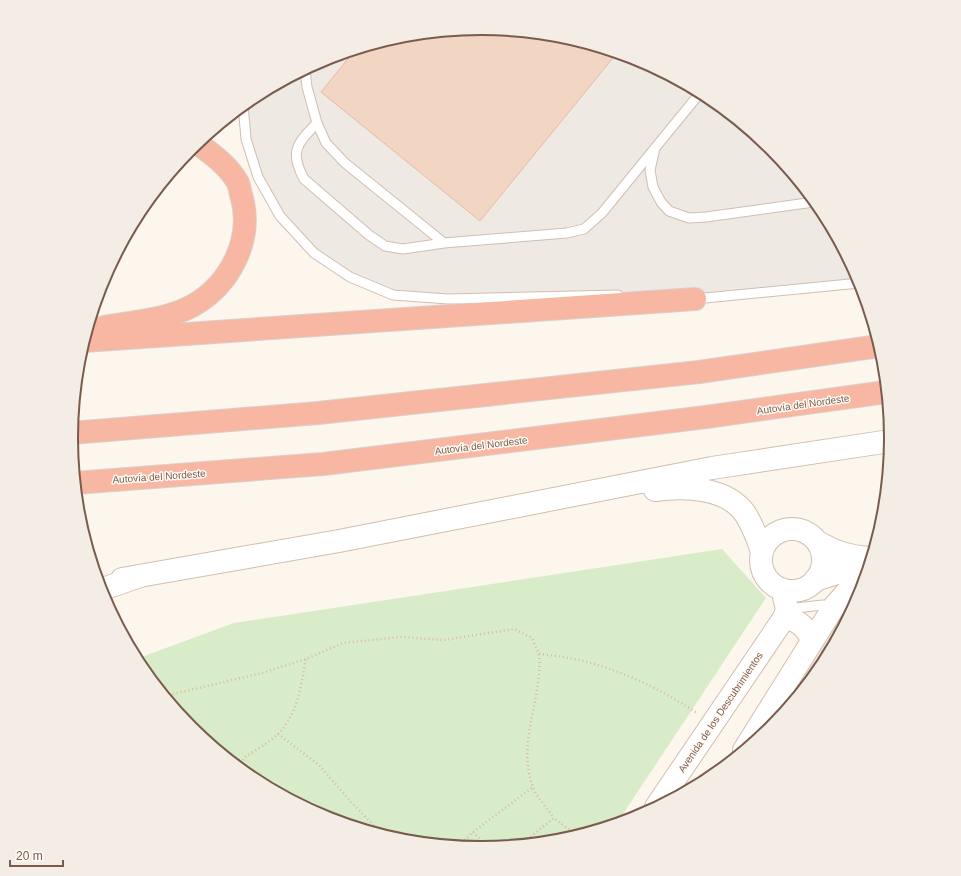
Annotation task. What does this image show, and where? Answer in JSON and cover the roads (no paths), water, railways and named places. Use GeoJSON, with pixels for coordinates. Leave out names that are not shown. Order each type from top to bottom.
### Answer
{"type":"FeatureCollection","features":[{"type":"Feature","properties":{"kind":"highway"},"geometry":{"type":"LineString","coordinates":[[93,328],[162,317],[192,306],[218,287],[233,265],[244,240],[245,210],[238,184],[220,160],[202,147]]}},
{"type":"Feature","properties":{"kind":"highway"},"geometry":{"type":"LineString","coordinates":[[89,341],[695,299]]}},
{"type":"Feature","properties":{"kind":"highway"},"geometry":{"type":"LineString","coordinates":[[78,432],[318,413],[699,372],[873,347]]}},
{"type":"Feature","properties":{"kind":"highway","name":"Autovía del Nordeste"},"geometry":{"type":"LineString","coordinates":[[80,483],[323,464],[698,418],[881,393]]}},
{"type":"Feature","properties":{"kind":"street"},"geometry":{"type":"LineString","coordinates":[[104,581],[140,576],[525,505],[712,468],[884,442]]}},
{"type":"Feature","properties":{"kind":"street"},"geometry":{"type":"LineString","coordinates":[[525,505],[676,487],[711,492],[730,500],[745,514],[756,535],[762,552]]}},
{"type":"Feature","properties":{"kind":"street"},"geometry":{"type":"LineString","coordinates":[[812,639],[804,625],[793,619],[765,574],[761,563],[762,552],[766,543],[773,536],[787,530],[802,530],[832,550],[849,556],[865,557]]}},
{"type":"Feature","properties":{"kind":"street"},"geometry":{"type":"LineString","coordinates":[[784,605],[794,591],[806,588],[816,580],[821,572],[823,562],[822,552],[818,542]]}},
{"type":"Feature","properties":{"kind":"street"},"geometry":{"type":"LineString","coordinates":[[816,580],[840,572],[862,568]]}},
{"type":"Feature","properties":{"kind":"street"},"geometry":{"type":"LineString","coordinates":[[106,588],[140,576]]}},
{"type":"Feature","properties":{"kind":"street"},"geometry":{"type":"LineString","coordinates":[[754,733],[812,639],[842,609],[854,584],[857,582]]}},
{"type":"Feature","properties":{"kind":"street","name":"Avenida de los Descubrimientos"},"geometry":{"type":"LineString","coordinates":[[662,797],[784,605]]}},
{"type":"Feature","properties":{"kind":"lane"},"geometry":{"type":"LineString","coordinates":[[306,75],[307,87],[317,123],[326,143],[345,163],[444,243]]}},
{"type":"Feature","properties":{"kind":"lane"},"geometry":{"type":"LineString","coordinates":[[317,123],[300,142],[295,152],[298,167],[304,179],[369,235],[385,246],[403,249],[444,243],[567,233],[584,229],[602,213],[696,98]]}},
{"type":"Feature","properties":{"kind":"lane"},"geometry":{"type":"LineString","coordinates":[[244,112],[246,139],[258,177],[280,216],[314,253],[350,277],[393,295],[448,299],[608,294],[695,299],[853,284]]}},
{"type":"Feature","properties":{"kind":"lane"},"geometry":{"type":"LineString","coordinates":[[655,148],[650,170],[653,188],[661,202],[669,210],[689,218],[807,203]]}},
{"type":"Feature","properties":{"kind":"lane"},"geometry":{"type":"LineString","coordinates":[[784,605],[823,605],[842,609]]}}]}
